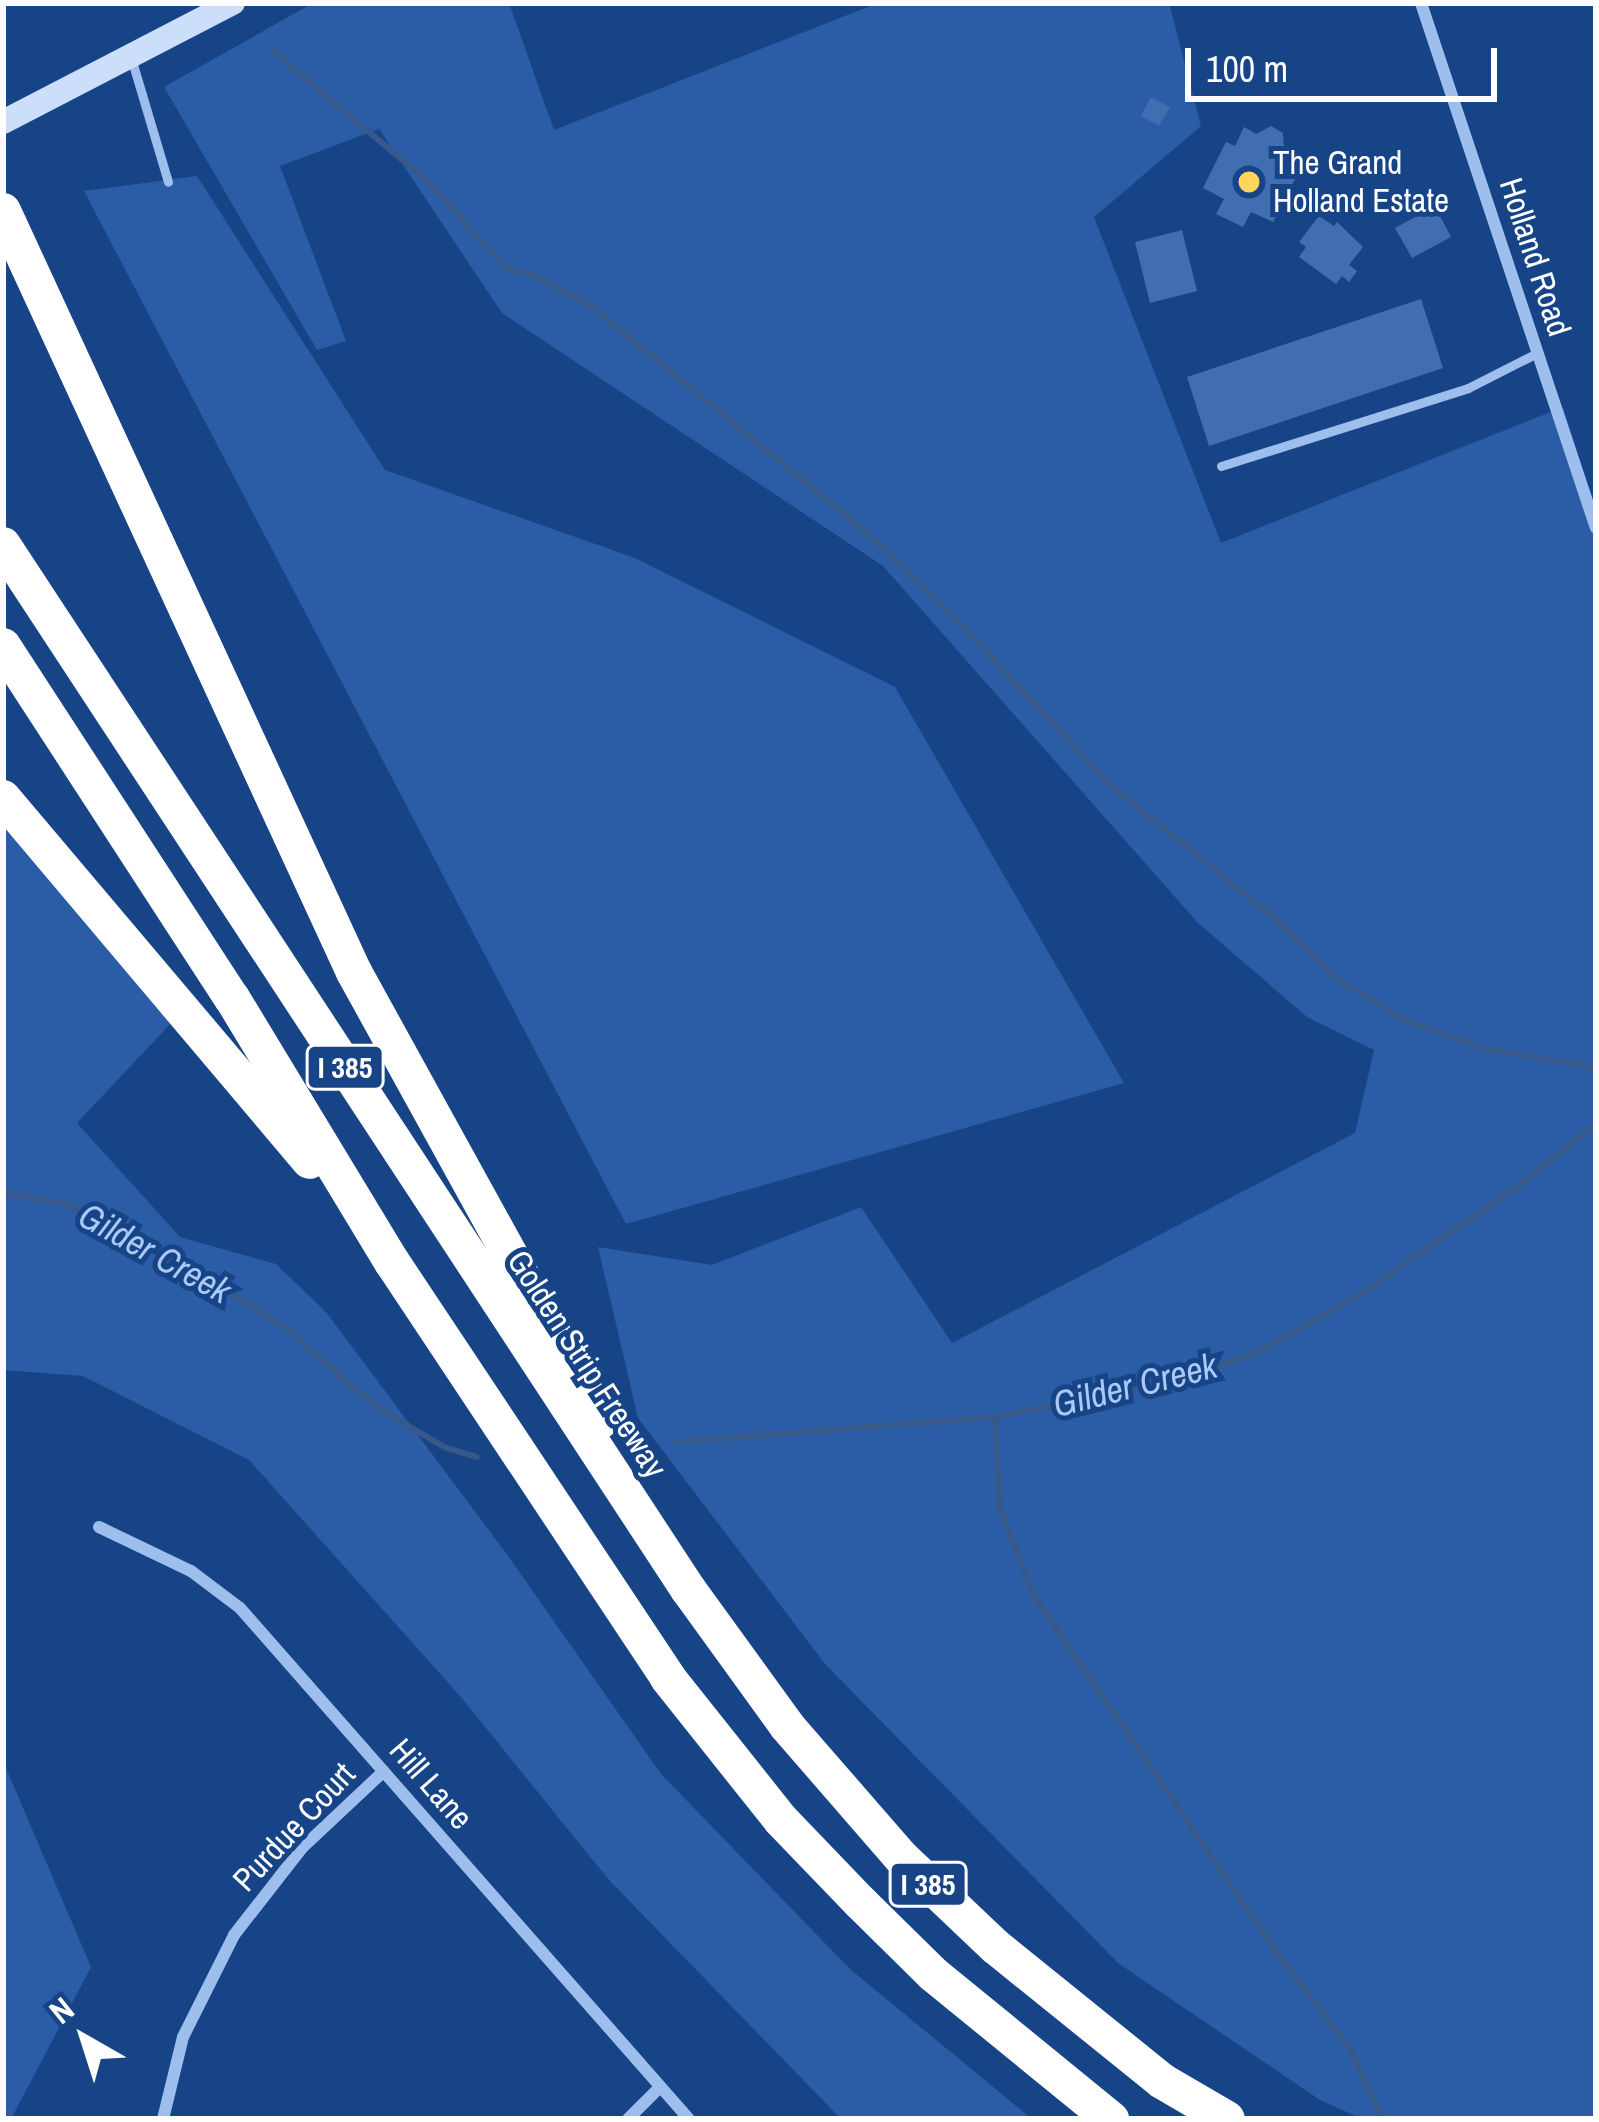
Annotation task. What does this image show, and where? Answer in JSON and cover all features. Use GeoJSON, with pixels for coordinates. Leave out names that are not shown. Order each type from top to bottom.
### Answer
{"type":"FeatureCollection","features":[{"type":"Feature","properties":{"kind":"highway"},"geometry":{"type":"LineString","coordinates":[[3,211],[354,972],[576,1371],[688,1589]]}},
{"type":"Feature","properties":{"kind":"highway","name":"Golden Strip Freeway"},"geometry":{"type":"LineString","coordinates":[[3,545],[688,1589],[787,1726],[949,1905],[1111,2042],[1227,2119]]}},
{"type":"Feature","properties":{"kind":"highway","name":"I 385"},"geometry":{"type":"LineString","coordinates":[[3,646],[232,998],[392,1262],[668,1678],[753,1787],[932,1974],[1112,2119]]}},
{"type":"Feature","properties":{"kind":"highway"},"geometry":{"type":"LineString","coordinates":[[3,798],[138,952],[392,1262]]}},
{"type":"Feature","properties":{"kind":"main road"},"geometry":{"type":"LineString","coordinates":[[3,122],[232,3]]}},
{"type":"Feature","properties":{"kind":"street","name":"Holland Road"},"geometry":{"type":"LineString","coordinates":[[1421,3],[1596,528]]}},
{"type":"Feature","properties":{"kind":"street","name":"Hill Lane"},"geometry":{"type":"LineString","coordinates":[[99,1527],[174,1561],[240,1608],[689,2119]]}},
{"type":"Feature","properties":{"kind":"street","name":"Purdue Court"},"geometry":{"type":"LineString","coordinates":[[163,2119],[183,2037],[234,1935],[302,1848],[384,1771]]}},
{"type":"Feature","properties":{"kind":"street"},"geometry":{"type":"LineString","coordinates":[[628,2119],[660,2086]]}},
{"type":"Feature","properties":{"kind":"lane"},"geometry":{"type":"LineString","coordinates":[[130,56],[168,182]]}},
{"type":"Feature","properties":{"kind":"lane"},"geometry":{"type":"LineString","coordinates":[[1221,466],[1468,388],[1537,353]]}},
{"type":"Feature","properties":{"kind":"shaded area"},"geometry":{"type":"Polygon","coordinates":[[[313,3],[509,3],[554,130],[878,3],[1169,3],[1201,126],[1094,217],[1221,543],[1563,407],[1596,510],[1596,2119],[1362,2119],[1320,2100],[1118,1963],[825,1664],[638,1418],[598,1247],[712,1265],[861,1207],[952,1343],[1355,1133],[1374,1050],[1307,1017],[1198,923],[883,566],[502,313],[379,129],[280,166],[346,341],[317,350],[164,87],[313,3]]]}},
{"type":"Feature","properties":{"kind":"shaded area"},"geometry":{"type":"Polygon","coordinates":[[[197,176],[385,470],[635,558],[895,687],[1124,1083],[626,1224],[84,191],[197,176]]]}},
{"type":"Feature","properties":{"kind":"shaded area"},"geometry":{"type":"Polygon","coordinates":[[[3,824],[174,1020],[77,1123],[180,1237],[276,1264],[326,1312],[506,1553],[661,1774],[850,1969],[1032,2119],[841,2119],[609,1880],[460,1696],[249,1460],[83,1376],[3,1370],[3,824]]]}},
{"type":"Feature","properties":{"kind":"shaded area"},"geometry":{"type":"Polygon","coordinates":[[[3,1761],[91,1967],[11,2119],[3,2119],[3,1761]]]}},
{"type":"Feature","properties":{"kind":"building"},"geometry":{"type":"Polygon","coordinates":[[[1151,97],[1170,107],[1159,126],[1141,116],[1151,97]]]}},
{"type":"Feature","properties":{"kind":"building","name":"The Grand Holland Estate"},"geometry":{"type":"Polygon","coordinates":[[[1271,126],[1283,133],[1284,148],[1296,153],[1286,172],[1296,177],[1273,222],[1251,212],[1243,227],[1216,214],[1224,199],[1203,188],[1226,142],[1235,146],[1244,127],[1256,134],[1271,126]]]}},
{"type":"Feature","properties":{"kind":"building"},"geometry":{"type":"Polygon","coordinates":[[[1435,206],[1451,237],[1412,258],[1395,228],[1435,206]]]}},
{"type":"Feature","properties":{"kind":"building"},"geometry":{"type":"Polygon","coordinates":[[[1319,216],[1334,226],[1337,222],[1363,247],[1349,265],[1357,271],[1349,282],[1342,276],[1336,284],[1299,257],[1306,247],[1299,242],[1319,216]]]}},
{"type":"Feature","properties":{"kind":"building"},"geometry":{"type":"Polygon","coordinates":[[[1182,230],[1197,291],[1150,303],[1135,242],[1182,230]]]}},
{"type":"Feature","properties":{"kind":"building"},"geometry":{"type":"Polygon","coordinates":[[[1421,299],[1443,368],[1209,446],[1187,377],[1421,299]]]}},
{"type":"Feature","properties":{"kind":"waterway"},"geometry":{"type":"LineString","coordinates":[[274,52],[427,181],[506,268],[535,276],[591,306],[866,532],[955,618],[1109,784],[1273,917],[1336,978],[1406,1021],[1486,1049],[1596,1068]]}},
{"type":"Feature","properties":{"kind":"waterway","name":"Gilder Creek"},"geometry":{"type":"LineString","coordinates":[[676,1442],[995,1417],[1178,1381],[1262,1350],[1364,1292],[1521,1184],[1596,1124]]}},
{"type":"Feature","properties":{"kind":"waterway","name":"Gilder Creek"},"geometry":{"type":"LineString","coordinates":[[3,1193],[67,1204],[201,1276],[288,1329],[392,1416],[444,1447],[476,1457]]}},
{"type":"Feature","properties":{"kind":"waterway"},"geometry":{"type":"LineString","coordinates":[[995,1417],[1000,1508],[1033,1594],[1274,1949],[1349,2047],[1383,2119]]}},
{"type":"Feature","properties":{"kind":"place","name":"The Grand Holland Estate"},"geometry":{"type":"Point","coordinates":[1249,182]}}]}
